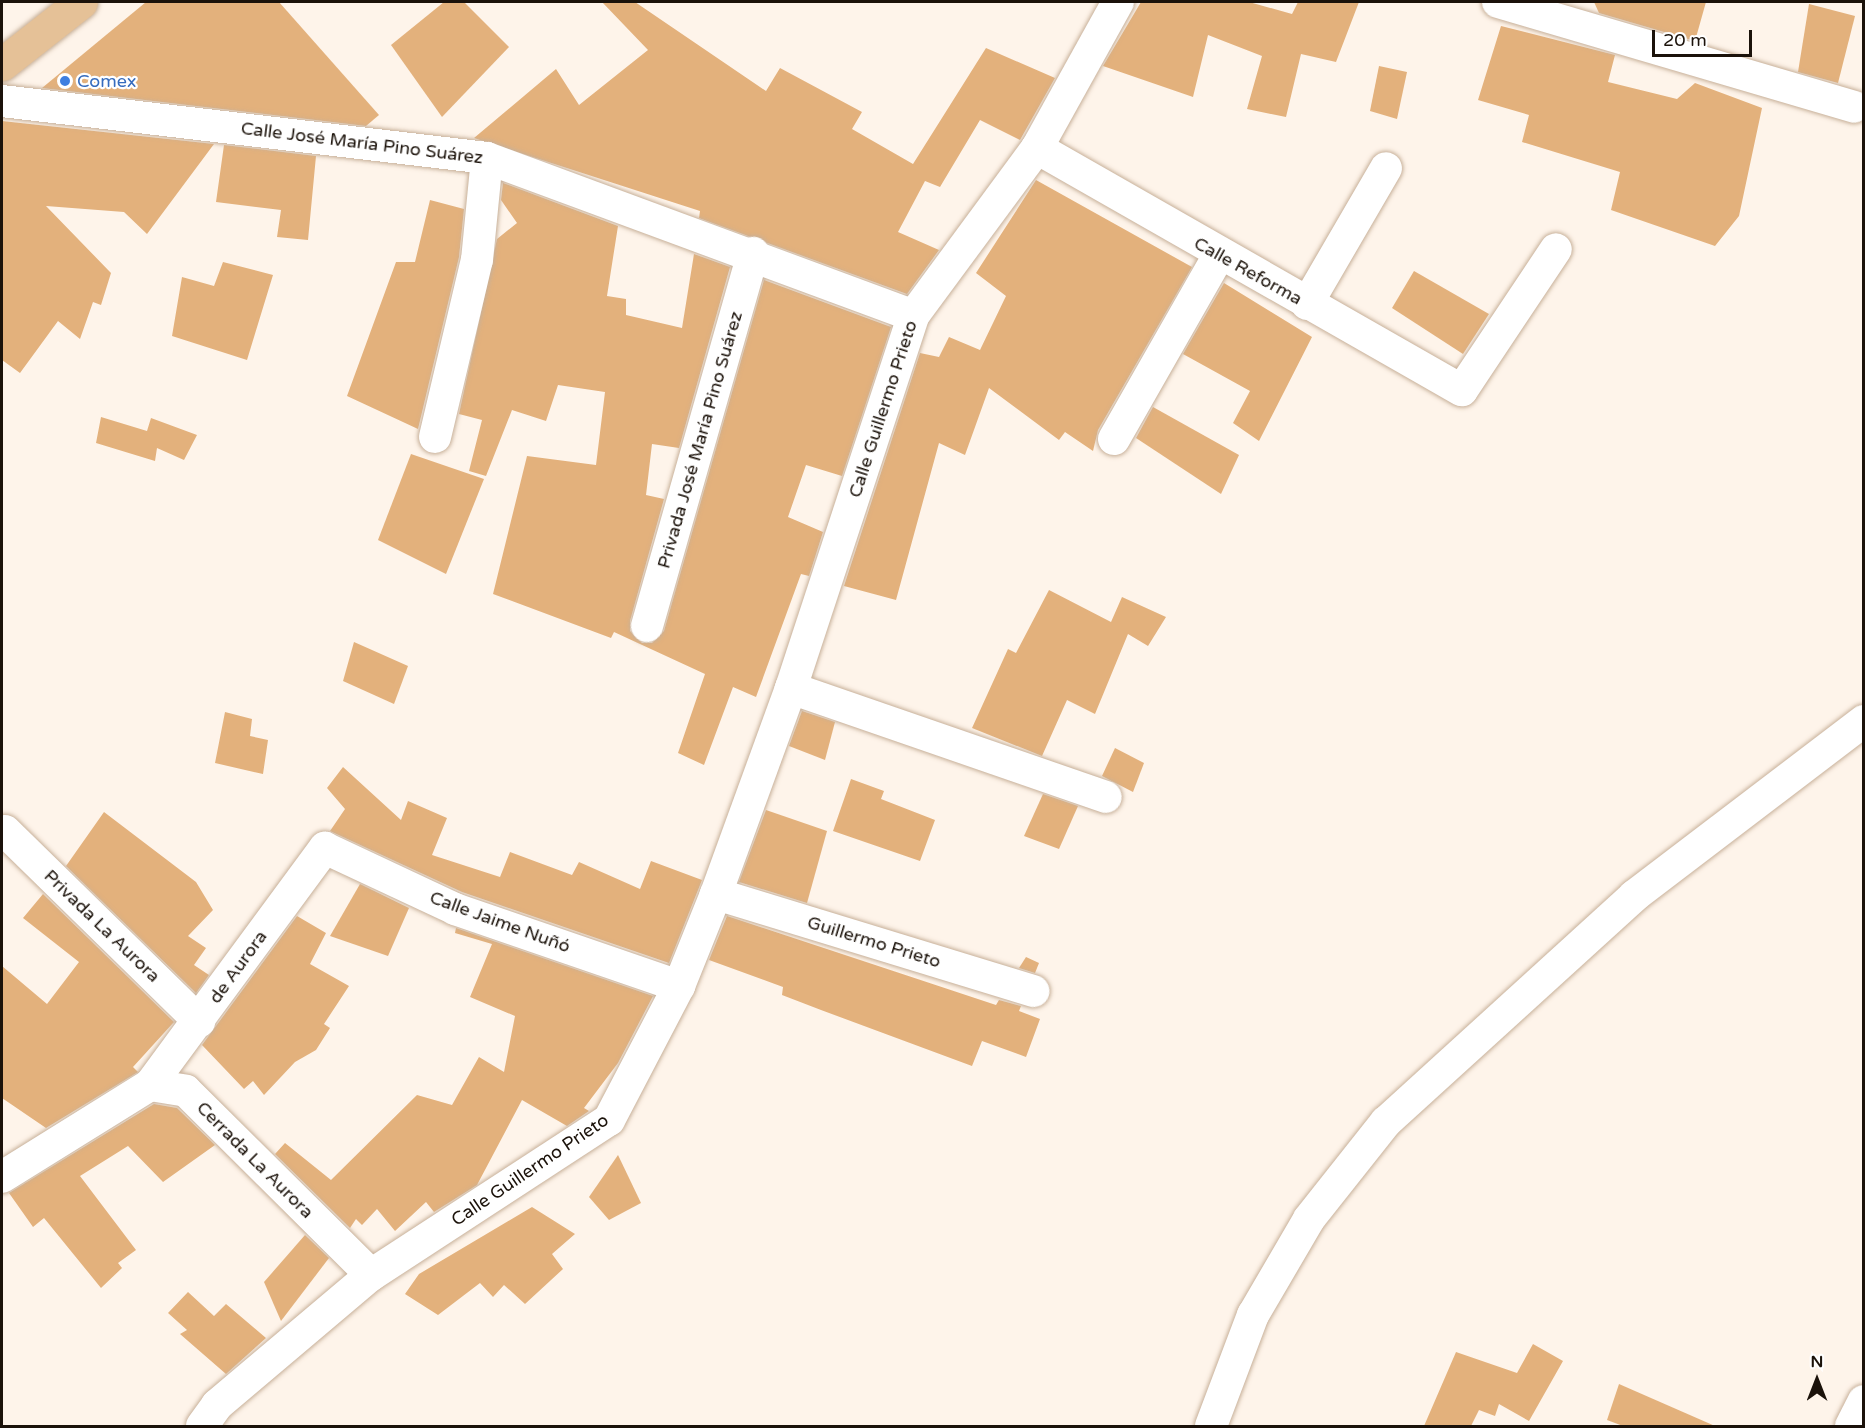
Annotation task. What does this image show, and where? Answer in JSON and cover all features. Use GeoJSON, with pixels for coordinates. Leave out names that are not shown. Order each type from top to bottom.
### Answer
{"type":"FeatureCollection","features":[{"type":"Feature","properties":{"kind":"main road"},"geometry":{"type":"LineString","coordinates":[[2,64],[81,2]]}},
{"type":"Feature","properties":{"kind":"street","name":"Calle Guillermo Prieto"},"geometry":{"type":"LineString","coordinates":[[202,1426],[217,1404],[371,1275],[609,1120],[679,986],[716,894],[791,688],[912,316],[1037,148],[1118,2]]}},
{"type":"Feature","properties":{"kind":"street"},"geometry":{"type":"LineString","coordinates":[[1498,2],[1854,107]]}},
{"type":"Feature","properties":{"kind":"street","name":"Calle José María Pino Suárez"},"geometry":{"type":"LineString","coordinates":[[2,101],[487,158],[753,253],[912,316]]}},
{"type":"Feature","properties":{"kind":"street","name":"Calle Reforma"},"geometry":{"type":"LineString","coordinates":[[1037,148],[1219,255],[1462,390],[1556,249]]}},
{"type":"Feature","properties":{"kind":"street"},"geometry":{"type":"LineString","coordinates":[[435,437],[477,260],[487,158]]}},
{"type":"Feature","properties":{"kind":"street"},"geometry":{"type":"LineString","coordinates":[[1307,304],[1386,168]]}},
{"type":"Feature","properties":{"kind":"street","name":"Privada José María Pino Suárez"},"geometry":{"type":"LineString","coordinates":[[647,626],[753,253]]}},
{"type":"Feature","properties":{"kind":"street"},"geometry":{"type":"LineString","coordinates":[[1114,439],[1219,255]]}},
{"type":"Feature","properties":{"kind":"street"},"geometry":{"type":"LineString","coordinates":[[791,688],[1106,797]]}},
{"type":"Feature","properties":{"kind":"street"},"geometry":{"type":"LineString","coordinates":[[1211,1426],[1253,1314],[1309,1220],[1386,1122],[1634,896],[1863,721]]}},
{"type":"Feature","properties":{"kind":"street","name":"Privada La Aurora"},"geometry":{"type":"LineString","coordinates":[[5,831],[199,1021]]}},
{"type":"Feature","properties":{"kind":"street","name":"de Aurora"},"geometry":{"type":"LineString","coordinates":[[150,1085],[325,848]]}},
{"type":"Feature","properties":{"kind":"street","name":"Calle Jaime Nuñó"},"geometry":{"type":"LineString","coordinates":[[325,848],[455,909],[679,986]]}},
{"type":"Feature","properties":{"kind":"street","name":"Guillermo Prieto"},"geometry":{"type":"LineString","coordinates":[[716,894],[1033,991]]}},
{"type":"Feature","properties":{"kind":"street"},"geometry":{"type":"LineString","coordinates":[[2,1176],[150,1085]]}},
{"type":"Feature","properties":{"kind":"street","name":"Cerrada La Aurora"},"geometry":{"type":"LineString","coordinates":[[150,1085],[186,1091],[371,1275]]}},
{"type":"Feature","properties":{"kind":"street"},"geometry":{"type":"LineString","coordinates":[[1851,1426],[1863,1401]]}},
{"type":"Feature","properties":{"kind":"building"},"geometry":{"type":"Polygon","coordinates":[[[146,2],[279,2],[379,115],[366,126],[42,88],[146,2]]]}},
{"type":"Feature","properties":{"kind":"building"},"geometry":{"type":"Polygon","coordinates":[[[444,2],[464,2],[509,47],[442,117],[391,45],[444,2]]]}},
{"type":"Feature","properties":{"kind":"building"},"geometry":{"type":"Polygon","coordinates":[[[602,2],[635,2],[766,91],[780,68],[862,112],[852,129],[913,164],[986,48],[1055,78],[1020,140],[980,120],[940,187],[925,181],[898,232],[939,250],[907,294],[699,218],[700,211],[474,138],[556,69],[579,105],[648,50],[602,2]]]}},
{"type":"Feature","properties":{"kind":"building"},"geometry":{"type":"Polygon","coordinates":[[[1141,2],[1249,2],[1292,14],[1298,2],[1359,2],[1336,62],[1301,54],[1286,117],[1247,109],[1262,56],[1208,35],[1193,97],[1103,66],[1141,2]]]}},
{"type":"Feature","properties":{"kind":"building"},"geometry":{"type":"Polygon","coordinates":[[[1594,2],[1706,2],[1695,41],[1599,13],[1594,2]]]}},
{"type":"Feature","properties":{"kind":"building"},"geometry":{"type":"Polygon","coordinates":[[[1809,4],[1855,16],[1838,83],[1798,72],[1809,4]]]}},
{"type":"Feature","properties":{"kind":"building"},"geometry":{"type":"Polygon","coordinates":[[[1501,26],[1615,55],[1608,82],[1677,99],[1695,83],[1762,108],[1739,216],[1715,246],[1611,210],[1620,172],[1522,142],[1529,115],[1478,100],[1501,26]]]}},
{"type":"Feature","properties":{"kind":"building"},"geometry":{"type":"Polygon","coordinates":[[[1379,66],[1407,72],[1397,119],[1370,111],[1379,66]]]}},
{"type":"Feature","properties":{"kind":"building"},"geometry":{"type":"Polygon","coordinates":[[[2,121],[214,144],[147,234],[124,212],[46,206],[111,273],[101,305],[93,302],[80,339],[58,321],[20,373],[2,360],[2,121]]]}},
{"type":"Feature","properties":{"kind":"building"},"geometry":{"type":"Polygon","coordinates":[[[224,145],[316,156],[308,240],[277,237],[281,210],[216,202],[224,145]]]}},
{"type":"Feature","properties":{"kind":"building"},"geometry":{"type":"Polygon","coordinates":[[[1036,180],[1192,267],[1098,430],[1093,451],[1065,432],[1059,440],[989,388],[965,455],[939,443],[896,600],[844,586],[920,353],[939,357],[949,337],[980,350],[1006,296],[976,273],[1036,180]]]}},
{"type":"Feature","properties":{"kind":"building"},"geometry":{"type":"Polygon","coordinates":[[[503,183],[618,226],[607,296],[626,299],[626,315],[682,328],[694,254],[730,267],[679,448],[652,444],[646,495],[664,499],[630,621],[630,631],[642,643],[652,643],[664,631],[764,280],[891,327],[842,476],[806,465],[788,517],[823,532],[809,576],[801,574],[756,697],[733,687],[704,765],[678,753],[705,674],[614,632],[611,638],[493,594],[527,456],[596,465],[605,392],[558,385],[546,421],[512,410],[486,476],[469,471],[482,420],[459,414],[497,239],[517,223],[501,200],[503,183]]]}},
{"type":"Feature","properties":{"kind":"building"},"geometry":{"type":"Polygon","coordinates":[[[430,200],[464,209],[459,257],[418,429],[347,396],[396,262],[415,262],[430,200]]]}},
{"type":"Feature","properties":{"kind":"building"},"geometry":{"type":"Polygon","coordinates":[[[223,262],[273,275],[247,360],[172,336],[182,277],[214,286],[223,262]]]}},
{"type":"Feature","properties":{"kind":"building"},"geometry":{"type":"Polygon","coordinates":[[[1414,271],[1489,314],[1463,354],[1392,308],[1414,271]]]}},
{"type":"Feature","properties":{"kind":"building"},"geometry":{"type":"Polygon","coordinates":[[[1224,283],[1312,337],[1259,441],[1233,423],[1250,391],[1183,354],[1224,283]]]}},
{"type":"Feature","properties":{"kind":"building"},"geometry":{"type":"Polygon","coordinates":[[[1153,407],[1239,455],[1221,494],[1136,438],[1153,407]]]}},
{"type":"Feature","properties":{"kind":"building"},"geometry":{"type":"Polygon","coordinates":[[[101,417],[147,431],[151,418],[197,435],[184,460],[157,448],[155,461],[96,443],[101,417]]]}},
{"type":"Feature","properties":{"kind":"building"},"geometry":{"type":"Polygon","coordinates":[[[411,454],[484,479],[446,574],[378,540],[411,454]]]}},
{"type":"Feature","properties":{"kind":"building"},"geometry":{"type":"Polygon","coordinates":[[[1049,590],[1111,622],[1122,597],[1166,617],[1148,646],[1128,634],[1095,714],[1067,700],[1042,756],[972,728],[1008,649],[1016,653],[1049,590]]]}},
{"type":"Feature","properties":{"kind":"building"},"geometry":{"type":"Polygon","coordinates":[[[354,642],[408,666],[394,704],[343,681],[354,642]]]}},
{"type":"Feature","properties":{"kind":"building"},"geometry":{"type":"Polygon","coordinates":[[[802,711],[835,722],[825,760],[789,746],[802,711]]]}},
{"type":"Feature","properties":{"kind":"building"},"geometry":{"type":"Polygon","coordinates":[[[225,712],[252,719],[250,736],[268,740],[263,774],[215,763],[225,712]]]}},
{"type":"Feature","properties":{"kind":"building"},"geometry":{"type":"Polygon","coordinates":[[[1115,748],[1144,763],[1133,792],[1102,776],[1115,748]]]}},
{"type":"Feature","properties":{"kind":"building"},"geometry":{"type":"Polygon","coordinates":[[[343,767],[401,820],[408,801],[447,818],[432,855],[500,877],[510,852],[572,875],[579,862],[640,889],[651,861],[702,880],[669,963],[462,892],[330,831],[345,809],[327,788],[343,767]]]}},
{"type":"Feature","properties":{"kind":"building"},"geometry":{"type":"Polygon","coordinates":[[[851,779],[884,791],[881,799],[935,820],[920,861],[833,831],[851,779]]]}},
{"type":"Feature","properties":{"kind":"building"},"geometry":{"type":"Polygon","coordinates":[[[1043,794],[1078,806],[1059,849],[1024,836],[1043,794]]]}},
{"type":"Feature","properties":{"kind":"building"},"geometry":{"type":"Polygon","coordinates":[[[766,810],[827,831],[807,903],[739,882],[766,810]]]}},
{"type":"Feature","properties":{"kind":"building"},"geometry":{"type":"Polygon","coordinates":[[[104,812],[196,882],[213,910],[188,936],[206,948],[194,965],[209,975],[196,993],[66,866],[104,812]]]}},
{"type":"Feature","properties":{"kind":"building"},"geometry":{"type":"Polygon","coordinates":[[[360,884],[409,908],[388,956],[330,936],[360,884]]]}},
{"type":"Feature","properties":{"kind":"building"},"geometry":{"type":"Polygon","coordinates":[[[43,894],[174,1022],[133,1067],[138,1072],[46,1128],[2,1098],[2,966],[47,1004],[79,962],[23,918],[43,894]]]}},
{"type":"Feature","properties":{"kind":"building"},"geometry":{"type":"Polygon","coordinates":[[[297,916],[326,933],[310,964],[349,986],[324,1024],[330,1028],[316,1050],[295,1062],[264,1095],[253,1081],[244,1089],[202,1045],[297,916]]]}},
{"type":"Feature","properties":{"kind":"building"},"geometry":{"type":"Polygon","coordinates":[[[727,916],[996,1005],[999,1000],[1021,1006],[1019,1011],[1040,1019],[1026,1057],[982,1041],[972,1066],[782,995],[783,987],[709,960],[727,916]]]}},
{"type":"Feature","properties":{"kind":"building"},"geometry":{"type":"Polygon","coordinates":[[[456,928],[653,996],[618,1063],[584,1108],[589,1111],[567,1126],[522,1100],[477,1185],[434,1212],[426,1202],[395,1231],[377,1209],[362,1225],[356,1219],[350,1228],[275,1154],[285,1143],[331,1180],[417,1095],[452,1105],[479,1057],[504,1072],[515,1016],[470,997],[492,944],[455,933],[456,928]]]}},
{"type":"Feature","properties":{"kind":"building"},"geometry":{"type":"Polygon","coordinates":[[[1026,957],[1039,963],[1035,973],[1019,968],[1026,957]]]}},
{"type":"Feature","properties":{"kind":"building"},"geometry":{"type":"Polygon","coordinates":[[[154,1104],[177,1108],[215,1145],[163,1182],[128,1146],[80,1176],[136,1250],[118,1263],[122,1268],[101,1288],[44,1218],[33,1227],[9,1193],[154,1104]]]}},
{"type":"Feature","properties":{"kind":"building"},"geometry":{"type":"Polygon","coordinates":[[[618,1155],[641,1203],[609,1220],[589,1197],[618,1155]]]}},
{"type":"Feature","properties":{"kind":"building"},"geometry":{"type":"Polygon","coordinates":[[[532,1207],[575,1234],[552,1254],[563,1269],[525,1304],[504,1285],[493,1297],[480,1283],[438,1315],[405,1294],[419,1274],[532,1207]]]}},
{"type":"Feature","properties":{"kind":"building"},"geometry":{"type":"Polygon","coordinates":[[[305,1235],[329,1258],[281,1321],[264,1282],[305,1235]]]}},
{"type":"Feature","properties":{"kind":"building"},"geometry":{"type":"Polygon","coordinates":[[[188,1292],[214,1316],[226,1304],[266,1338],[226,1374],[180,1334],[187,1330],[168,1313],[188,1292]]]}},
{"type":"Feature","properties":{"kind":"building"},"geometry":{"type":"Polygon","coordinates":[[[1533,1344],[1563,1361],[1529,1421],[1499,1404],[1495,1416],[1479,1410],[1471,1426],[1424,1426],[1456,1352],[1517,1373],[1533,1344]]]}},
{"type":"Feature","properties":{"kind":"building"},"geometry":{"type":"Polygon","coordinates":[[[1619,1384],[1715,1426],[1623,1426],[1607,1420],[1619,1384]]]}},
{"type":"Feature","properties":{"kind":"place","name":"Comex"},"geometry":{"type":"Point","coordinates":[65,81]}}]}
